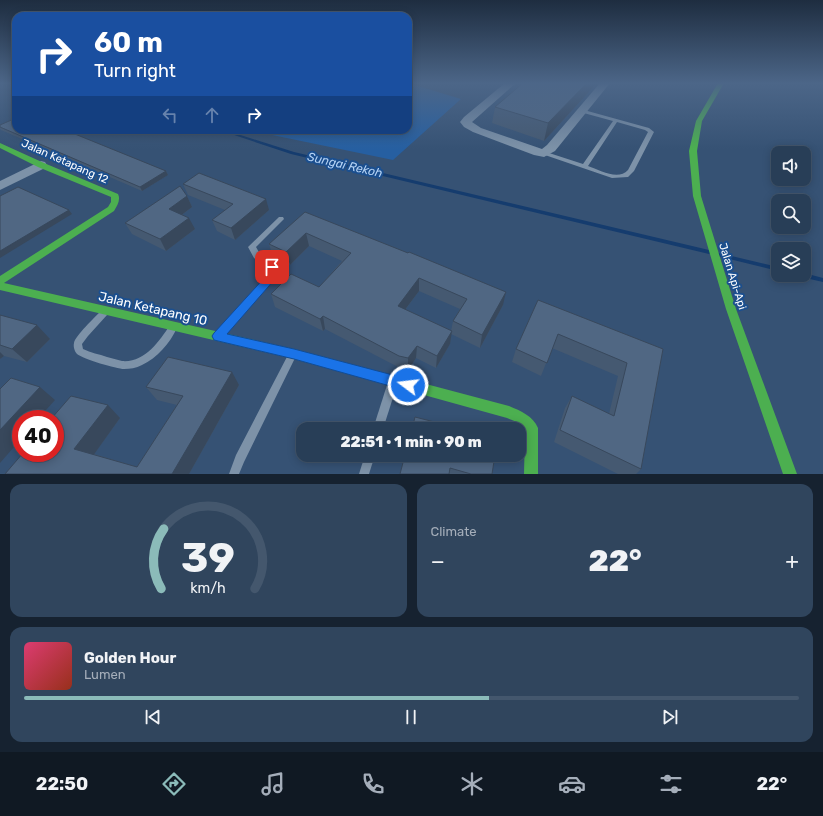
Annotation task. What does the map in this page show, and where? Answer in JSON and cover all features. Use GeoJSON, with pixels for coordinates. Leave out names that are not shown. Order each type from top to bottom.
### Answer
{"type":"FeatureCollection","features":[{"type":"Feature","properties":{"kind":"street"},"geometry":{"type":"LineString","coordinates":[[485,105],[468,119],[466,122],[468,126],[544,153],[551,148],[587,105]]}},
{"type":"Feature","properties":{"kind":"street","name":"Jalan Api-Api"},"geometry":{"type":"LineString","coordinates":[[708,105],[699,121],[694,151],[697,196],[730,309],[790,474]]}},
{"type":"Feature","properties":{"kind":"street","name":"Jalan Ketapang 12"},"geometry":{"type":"LineString","coordinates":[[0,145],[41,165],[114,196],[115,202],[110,209],[0,281]]}},
{"type":"Feature","properties":{"kind":"street"},"geometry":{"type":"LineString","coordinates":[[0,186],[41,165]]}},
{"type":"Feature","properties":{"kind":"street","name":"Jalan Ketapang 10"},"geometry":{"type":"LineString","coordinates":[[0,286],[294,354],[509,412],[522,418],[532,428],[530,474]]}},
{"type":"Feature","properties":{"kind":"lane"},"geometry":{"type":"LineString","coordinates":[[544,153],[614,177],[621,177],[631,171],[651,132],[646,129],[582,111]]}},
{"type":"Feature","properties":{"kind":"lane"},"geometry":{"type":"LineString","coordinates":[[584,167],[616,120]]}},
{"type":"Feature","properties":{"kind":"lane"},"geometry":{"type":"LineString","coordinates":[[218,336],[271,276],[272,267],[257,256],[252,248],[281,219]]}},
{"type":"Feature","properties":{"kind":"lane"},"geometry":{"type":"LineString","coordinates":[[106,310],[84,333],[78,343],[79,351],[87,356],[125,365],[138,362],[160,347],[175,326]]}},
{"type":"Feature","properties":{"kind":"lane"},"geometry":{"type":"LineString","coordinates":[[234,474],[240,459],[294,354]]}},
{"type":"Feature","properties":{"kind":"lane"},"geometry":{"type":"LineString","coordinates":[[380,422],[393,381]]}},
{"type":"Feature","properties":{"kind":"lane"},"geometry":{"type":"LineString","coordinates":[[364,474],[368,462]]}},
{"type":"Feature","properties":{"kind":"shaded area"},"geometry":{"type":"Polygon","coordinates":[[[412,105],[454,105],[393,160],[267,134],[412,134],[412,105]]]}},
{"type":"Feature","properties":{"kind":"building"},"geometry":{"type":"Polygon","coordinates":[[[497,105],[565,105],[548,123],[495,107],[497,105]]]}},
{"type":"Feature","properties":{"kind":"building"},"geometry":{"type":"Polygon","coordinates":[[[12,120],[12,132],[0,127],[0,125],[12,120]]]}},
{"type":"Feature","properties":{"kind":"building"},"geometry":{"type":"Polygon","coordinates":[[[16,134],[75,134],[166,171],[140,187],[16,134]]]}},
{"type":"Feature","properties":{"kind":"building"},"geometry":{"type":"Polygon","coordinates":[[[199,173],[266,199],[231,228],[212,220],[233,204],[183,184],[199,173]]]}},
{"type":"Feature","properties":{"kind":"building"},"geometry":{"type":"Polygon","coordinates":[[[180,186],[187,196],[169,209],[189,218],[160,239],[125,223],[180,186]]]}},
{"type":"Feature","properties":{"kind":"building"},"geometry":{"type":"Polygon","coordinates":[[[18,187],[69,210],[0,251],[0,196],[18,187]]]}},
{"type":"Feature","properties":{"kind":"building"},"geometry":{"type":"Polygon","coordinates":[[[305,212],[408,253],[409,252],[506,292],[482,335],[453,321],[467,299],[419,278],[398,306],[452,331],[437,356],[417,346],[408,358],[399,356],[323,316],[320,319],[271,294],[291,274],[319,287],[351,253],[306,233],[286,252],[269,244],[305,212]]]}},
{"type":"Feature","properties":{"kind":"building"},"geometry":{"type":"Polygon","coordinates":[[[538,300],[663,349],[641,469],[560,430],[572,396],[614,416],[627,363],[558,334],[547,363],[516,349],[538,300]]]}},
{"type":"Feature","properties":{"kind":"building"},"geometry":{"type":"Polygon","coordinates":[[[0,315],[37,325],[12,349],[0,345],[0,315]]]}},
{"type":"Feature","properties":{"kind":"building"},"geometry":{"type":"Polygon","coordinates":[[[168,357],[232,372],[172,474],[5,474],[15,462],[64,462],[64,410],[59,410],[71,396],[108,405],[74,449],[137,467],[183,396],[146,387],[168,357]]]}},
{"type":"Feature","properties":{"kind":"building"},"geometry":{"type":"Polygon","coordinates":[[[11,378],[40,387],[19,410],[12,410],[12,417],[0,430],[0,389],[11,378]]]}},
{"type":"Feature","properties":{"kind":"building"},"geometry":{"type":"Polygon","coordinates":[[[415,417],[435,422],[414,422],[415,417]]]}},
{"type":"Feature","properties":{"kind":"building"},"geometry":{"type":"Polygon","coordinates":[[[403,462],[494,462],[492,474],[471,474],[450,468],[449,474],[400,474],[403,462]]]}},
{"type":"Feature","properties":{"kind":"waterway","name":"Sungai Rekoh"},"geometry":{"type":"LineString","coordinates":[[234,134],[293,153],[709,252]]}},
{"type":"Feature","properties":{"kind":"waterway"},"geometry":{"type":"LineString","coordinates":[[719,255],[771,267]]}},
{"type":"Feature","properties":{"kind":"waterway"},"geometry":{"type":"LineString","coordinates":[[811,277],[823,280]]}},
{"type":"Feature","properties":{"kind":"traffic: fast"},"geometry":{"type":"LineString","coordinates":[[708,105],[699,121],[693,151],[697,196],[731,309],[790,474]]}},
{"type":"Feature","properties":{"kind":"traffic: fast"},"geometry":{"type":"LineString","coordinates":[[0,145],[41,165],[115,196],[115,202],[111,209],[0,281]]}},
{"type":"Feature","properties":{"kind":"traffic: fast"},"geometry":{"type":"LineString","coordinates":[[0,286],[294,354],[509,412],[522,418],[532,428],[531,474]]}},
{"type":"Feature","properties":{"kind":"route"},"geometry":{"type":"LineString","coordinates":[[272,267],[271,276],[263,287],[218,336],[294,354],[408,385]]}}]}
